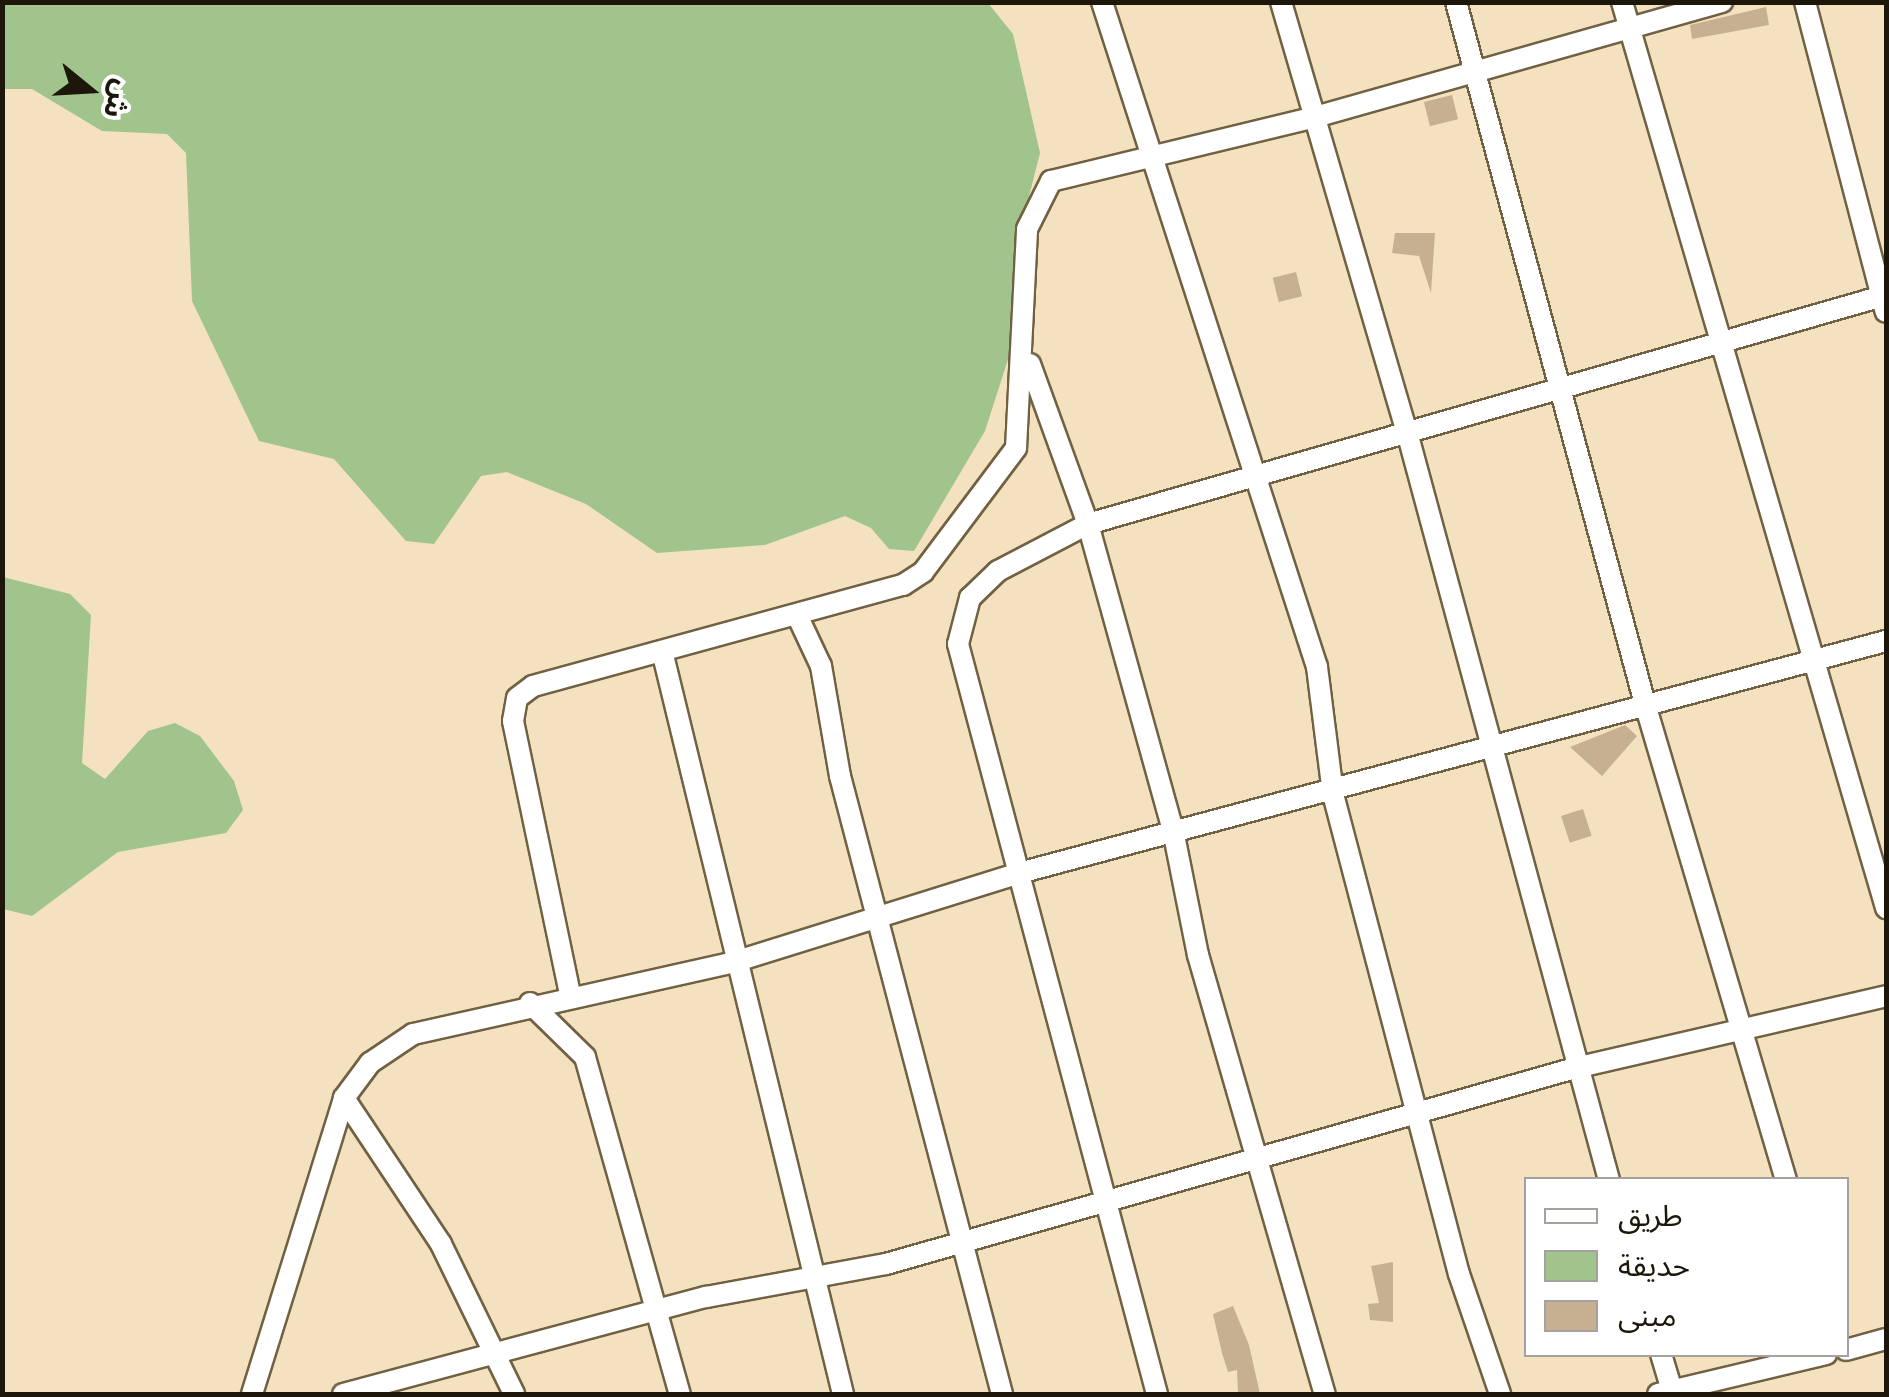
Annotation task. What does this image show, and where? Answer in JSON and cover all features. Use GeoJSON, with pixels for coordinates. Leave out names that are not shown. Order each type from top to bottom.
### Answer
{"type":"FeatureCollection","features":[{"type":"Feature","properties":{"kind":"street"},"geometry":{"type":"LineString","coordinates":[[1102,2],[1252,476],[1317,667],[1333,794],[1421,1115],[1459,1274],[1500,1394]]}},
{"type":"Feature","properties":{"kind":"street"},"geometry":{"type":"LineString","coordinates":[[1282,2],[1319,116],[1408,432],[1607,1177]]}},
{"type":"Feature","properties":{"kind":"street"},"geometry":{"type":"LineString","coordinates":[[1456,2],[1566,387],[1646,704],[1785,1177]]}},
{"type":"Feature","properties":{"kind":"street"},"geometry":{"type":"LineString","coordinates":[[1622,2],[1886,908]]}},
{"type":"Feature","properties":{"kind":"street"},"geometry":{"type":"LineString","coordinates":[[570,994],[513,721],[517,698],[533,686],[663,656],[903,585],[936,558],[1016,448],[1026,351],[1027,229],[1040,192],[1061,174],[1319,116],[1722,2]]}},
{"type":"Feature","properties":{"kind":"street"},"geometry":{"type":"LineString","coordinates":[[1157,1394],[1023,872],[958,644],[960,622],[970,598],[998,571],[1088,524],[1566,387],[1885,301],[1805,2]]}},
{"type":"Feature","properties":{"kind":"street"},"geometry":{"type":"LineString","coordinates":[[1026,351],[1088,524],[1174,835],[1198,955],[1325,1394]]}},
{"type":"Feature","properties":{"kind":"street"},"geometry":{"type":"LineString","coordinates":[[798,615],[825,684],[878,920],[1002,1394]]}},
{"type":"Feature","properties":{"kind":"street"},"geometry":{"type":"LineString","coordinates":[[252,1394],[344,1098],[370,1063],[413,1034],[530,1002],[734,962],[1023,872],[1333,794],[1646,704],[1816,666],[1886,641]]}},
{"type":"Feature","properties":{"kind":"street"},"geometry":{"type":"LineString","coordinates":[[663,656],[734,962],[843,1394]]}},
{"type":"Feature","properties":{"kind":"street"},"geometry":{"type":"LineString","coordinates":[[343,1394],[371,1391],[496,1350],[656,1311],[813,1281],[1421,1115],[1575,1068],[1886,996]]}},
{"type":"Feature","properties":{"kind":"street"},"geometry":{"type":"LineString","coordinates":[[530,1002],[585,1057],[680,1394]]}},
{"type":"Feature","properties":{"kind":"street"},"geometry":{"type":"LineString","coordinates":[[344,1098],[441,1244],[496,1350],[514,1394]]}},
{"type":"Feature","properties":{"kind":"street"},"geometry":{"type":"LineString","coordinates":[[1849,1349],[1886,1339]]}},
{"type":"Feature","properties":{"kind":"street"},"geometry":{"type":"LineString","coordinates":[[1662,1357],[1668,1393],[1814,1357]]}},
{"type":"Feature","properties":{"kind":"green space"},"geometry":{"type":"Polygon","coordinates":[[[2,3],[988,3],[1013,34],[1040,153],[1018,240],[1037,269],[985,431],[914,551],[889,549],[871,528],[845,516],[765,545],[657,553],[586,504],[507,472],[481,476],[434,544],[406,541],[334,459],[259,441],[192,301],[186,153],[167,134],[102,131],[32,89],[3,89],[2,3]]]}},
{"type":"Feature","properties":{"kind":"green space"},"geometry":{"type":"Polygon","coordinates":[[[3,577],[70,594],[91,615],[82,763],[105,779],[148,731],[175,723],[200,736],[234,781],[243,810],[226,833],[118,852],[32,916],[3,909],[3,577]]]}},
{"type":"Feature","properties":{"kind":"building"},"geometry":{"type":"Polygon","coordinates":[[[1766,7],[1769,25],[1692,39],[1690,25],[1766,7]]]}},
{"type":"Feature","properties":{"kind":"building"},"geometry":{"type":"Polygon","coordinates":[[[1452,95],[1458,119],[1430,126],[1424,102],[1452,95]]]}},
{"type":"Feature","properties":{"kind":"building"},"geometry":{"type":"Polygon","coordinates":[[[1395,233],[1435,233],[1431,293],[1419,256],[1392,253],[1395,233]]]}},
{"type":"Feature","properties":{"kind":"building"},"geometry":{"type":"Polygon","coordinates":[[[1296,272],[1302,296],[1279,302],[1273,278],[1296,272]]]}},
{"type":"Feature","properties":{"kind":"building"},"geometry":{"type":"Polygon","coordinates":[[[1625,725],[1637,736],[1602,776],[1570,747],[1625,725]]]}},
{"type":"Feature","properties":{"kind":"building"},"geometry":{"type":"Polygon","coordinates":[[[1583,809],[1592,836],[1570,843],[1561,816],[1583,809]]]}},
{"type":"Feature","properties":{"kind":"building"},"geometry":{"type":"Polygon","coordinates":[[[1393,1262],[1393,1322],[1370,1320],[1368,1304],[1379,1303],[1371,1266],[1393,1262]]]}},
{"type":"Feature","properties":{"kind":"building"},"geometry":{"type":"Polygon","coordinates":[[[1233,1306],[1249,1345],[1260,1394],[1238,1394],[1237,1370],[1228,1372],[1222,1353],[1213,1314],[1233,1306]]]}}]}
